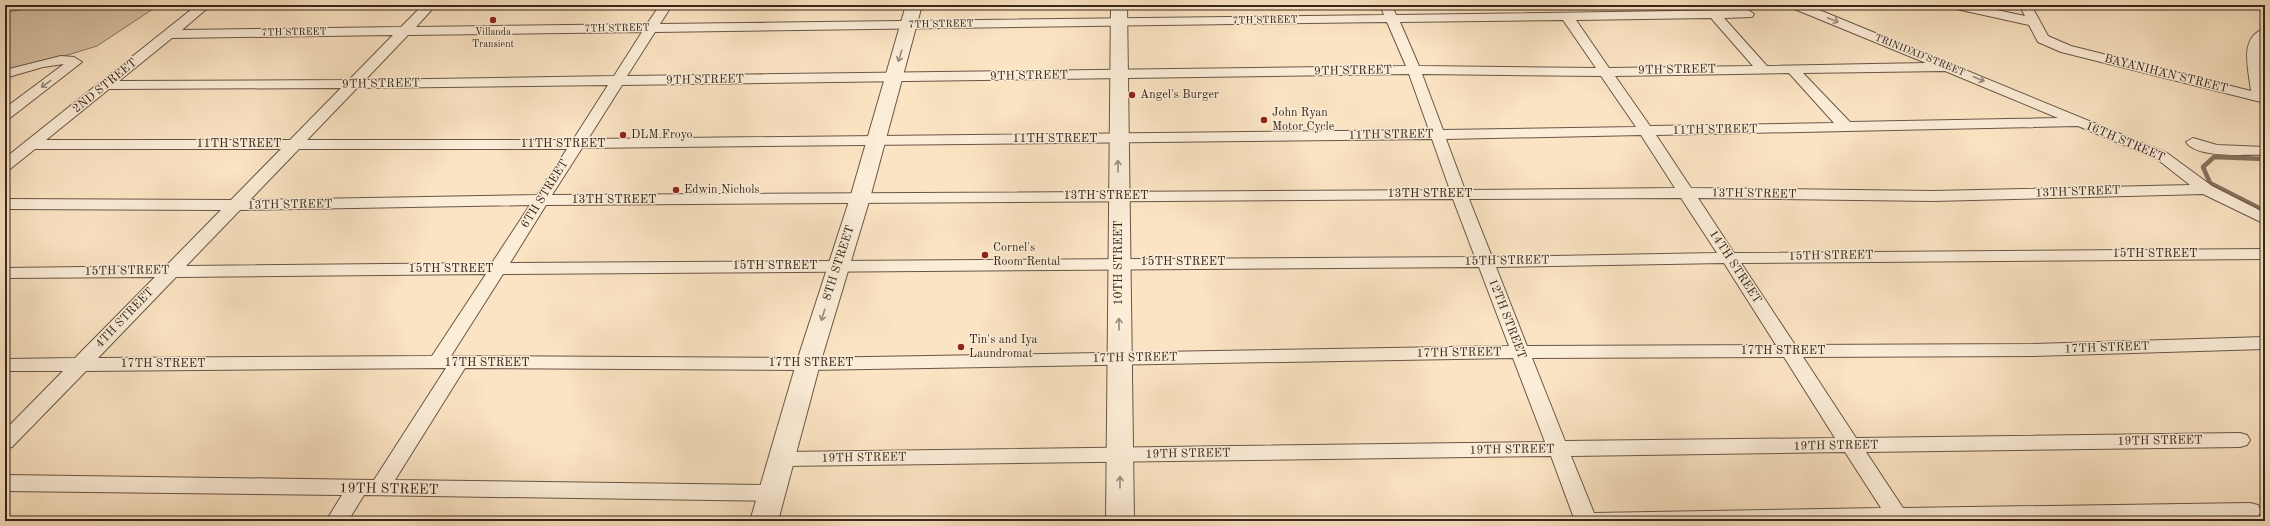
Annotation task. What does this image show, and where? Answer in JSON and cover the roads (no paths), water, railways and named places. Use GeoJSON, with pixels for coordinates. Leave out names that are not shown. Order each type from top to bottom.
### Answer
{"type":"FeatureCollection","features":[{"type":"Feature","properties":{"kind":"street","name":"2ND STREET"},"geometry":{"type":"LineString","coordinates":[[5,166],[108,85],[204,5]]}},
{"type":"Feature","properties":{"kind":"street","name":"4TH STREET"},"geometry":{"type":"LineString","coordinates":[[5,442],[235,206],[293,144],[430,5]]}},
{"type":"Feature","properties":{"kind":"street","name":"6TH STREET"},"geometry":{"type":"LineString","coordinates":[[438,362],[666,5]]}},
{"type":"Feature","properties":{"kind":"street","name":"TRINIDAD STREET"},"geometry":{"type":"LineString","coordinates":[[1796,5],[1950,67],[2044,107]]}},
{"type":"Feature","properties":{"kind":"street"},"geometry":{"type":"LineString","coordinates":[[1956,5],[2034,22]]}},
{"type":"Feature","properties":{"kind":"street","name":"BAYANIHAN STREET"},"geometry":{"type":"LineString","coordinates":[[2025,5],[2043,39],[2066,49],[2262,98]]}},
{"type":"Feature","properties":{"kind":"street","name":"7TH STREET"},"geometry":{"type":"LineString","coordinates":[[169,34],[652,28],[912,14],[1389,12],[1567,16],[1748,14]]}},
{"type":"Feature","properties":{"kind":"street","name":"12TH STREET"},"geometry":{"type":"LineString","coordinates":[[1389,12],[1414,70],[1459,194],[1586,521]]}},
{"type":"Feature","properties":{"kind":"street","name":"10TH STREET"},"geometry":{"type":"LineString","coordinates":[[1119,13],[1118,139],[1120,521]]}},
{"type":"Feature","properties":{"kind":"street","name":"8TH STREET"},"geometry":{"type":"LineString","coordinates":[[764,521],[784,459],[808,364],[860,198],[875,140],[912,14]]}},
{"type":"Feature","properties":{"kind":"street"},"geometry":{"type":"LineString","coordinates":[[1714,14],[1762,68]]}},
{"type":"Feature","properties":{"kind":"street","name":"14TH STREET"},"geometry":{"type":"LineString","coordinates":[[1567,16],[1646,131],[1898,519]]}},
{"type":"Feature","properties":{"kind":"street"},"geometry":{"type":"LineString","coordinates":[[2262,98],[2252,48],[2256,39],[2265,33]]}},
{"type":"Feature","properties":{"kind":"street"},"geometry":{"type":"LineString","coordinates":[[5,74],[54,61],[73,60],[75,62],[5,115]]}},
{"type":"Feature","properties":{"kind":"street","name":"9TH STREET"},"geometry":{"type":"LineString","coordinates":[[108,85],[894,78],[1414,70],[1606,72],[1762,68],[1950,67]]}},
{"type":"Feature","properties":{"kind":"street"},"geometry":{"type":"LineString","coordinates":[[1791,68],[1846,127]]}},
{"type":"Feature","properties":{"kind":"street","name":"16TH STREET"},"geometry":{"type":"LineString","coordinates":[[2044,107],[2162,156],[2206,189],[2265,219]]}},
{"type":"Feature","properties":{"kind":"street","name":"11TH STREET"},"geometry":{"type":"LineString","coordinates":[[31,145],[576,144],[875,140],[1118,139],[1438,135],[2079,122]]}},
{"type":"Feature","properties":{"kind":"street"},"geometry":{"type":"LineString","coordinates":[[2193,142],[2197,145],[2223,150],[2246,149],[2265,151]]}},
{"type":"Feature","properties":{"kind":"street","name":"13TH STREET"},"geometry":{"type":"LineString","coordinates":[[5,204],[235,206],[542,200],[1686,192],[1933,196],[2206,189]]}},
{"type":"Feature","properties":{"kind":"street","name":"15TH STREET"},"geometry":{"type":"LineString","coordinates":[[5,273],[171,270],[498,269],[1119,263],[1485,262],[1728,257],[2265,254]]}},
{"type":"Feature","properties":{"kind":"street","name":"17TH STREET"},"geometry":{"type":"LineString","coordinates":[[5,365],[438,362],[808,364],[1520,352],[2040,350],[2265,343]]}},
{"type":"Feature","properties":{"kind":"street"},"geometry":{"type":"LineString","coordinates":[[379,489],[460,362]]}},
{"type":"Feature","properties":{"kind":"street","name":"19TH STREET"},"geometry":{"type":"LineString","coordinates":[[784,459],[2240,440]]}},
{"type":"Feature","properties":{"kind":"street","name":"19TH STREET"},"geometry":{"type":"LineString","coordinates":[[5,483],[379,489],[773,492]]}},
{"type":"Feature","properties":{"kind":"street"},"geometry":{"type":"LineString","coordinates":[[337,521],[358,488]]}},
{"type":"Feature","properties":{"kind":"street"},"geometry":{"type":"LineString","coordinates":[[1595,521],[1898,519],[2250,511]]}},
{"type":"Feature","properties":{"kind":"waterway"},"geometry":{"type":"LineString","coordinates":[[2265,159],[2214,157],[2203,167],[2210,183],[2265,211]]}},
{"type":"Feature","properties":{"kind":"place","name":"Villanda Transient"},"geometry":{"type":"Point","coordinates":[493,20]}},
{"type":"Feature","properties":{"kind":"place","name":"Angel's Burger"},"geometry":{"type":"Point","coordinates":[1132,95]}},
{"type":"Feature","properties":{"kind":"place","name":"John Ryan Motor Cycle"},"geometry":{"type":"Point","coordinates":[1264,120]}},
{"type":"Feature","properties":{"kind":"place","name":"DLM Froyo"},"geometry":{"type":"Point","coordinates":[623,135]}},
{"type":"Feature","properties":{"kind":"place","name":"Edwin Nichols"},"geometry":{"type":"Point","coordinates":[676,190]}},
{"type":"Feature","properties":{"kind":"place","name":"Cornel's Room Rental"},"geometry":{"type":"Point","coordinates":[985,255]}},
{"type":"Feature","properties":{"kind":"place","name":"Tin's and Iya Laundromat"},"geometry":{"type":"Point","coordinates":[961,347]}}]}
